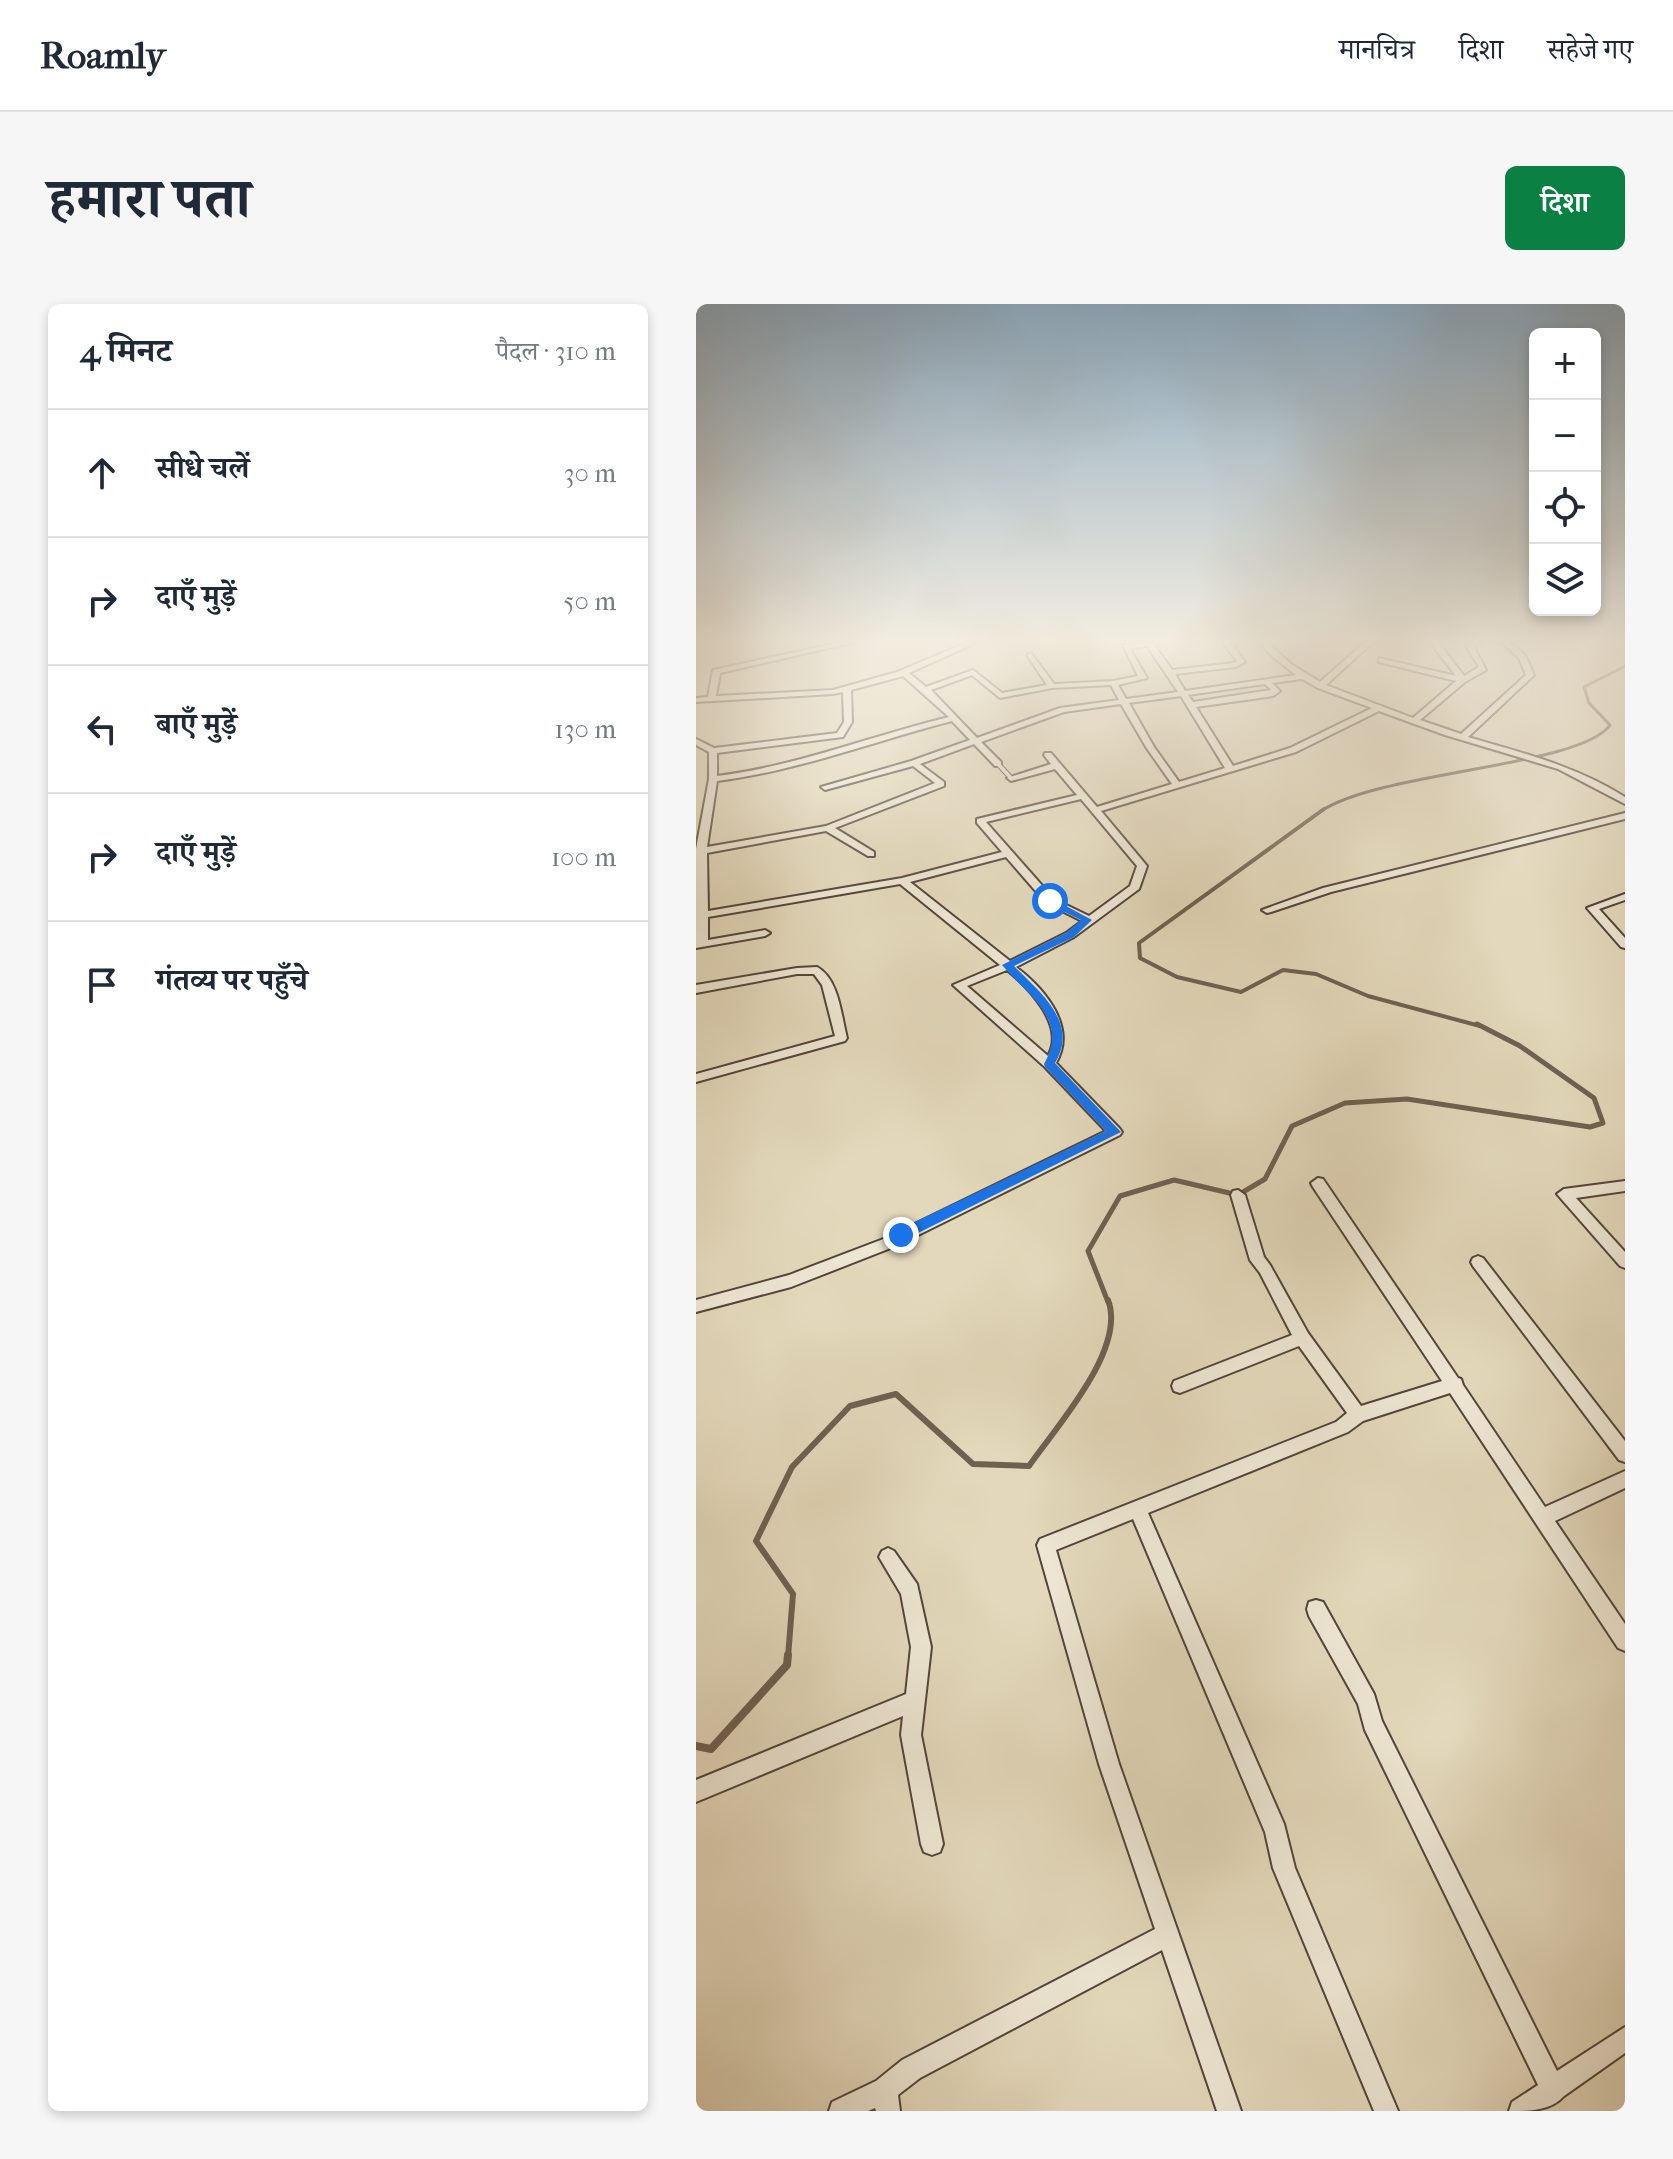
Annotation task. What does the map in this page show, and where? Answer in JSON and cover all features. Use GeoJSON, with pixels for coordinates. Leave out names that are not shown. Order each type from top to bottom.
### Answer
{"type":"FeatureCollection","features":[{"type":"Feature","properties":{"kind":"street"},"geometry":{"type":"LineString","coordinates":[[840,735],[845,726]]}},
{"type":"Feature","properties":{"kind":"street"},"geometry":{"type":"LineString","coordinates":[[713,779],[803,763],[917,726]]}},
{"type":"Feature","properties":{"kind":"street"},"geometry":{"type":"LineString","coordinates":[[961,726],[998,764]]}},
{"type":"Feature","properties":{"kind":"street"},"geometry":{"type":"LineString","coordinates":[[825,787],[914,763],[1016,726]]}},
{"type":"Feature","properties":{"kind":"street"},"geometry":{"type":"LineString","coordinates":[[1139,726],[1178,786]]}},
{"type":"Feature","properties":{"kind":"street"},"geometry":{"type":"LineString","coordinates":[[1204,726],[1231,770]]}},
{"type":"Feature","properties":{"kind":"street"},"geometry":{"type":"LineString","coordinates":[[1096,810],[1293,750],[1341,726]]}},
{"type":"Feature","properties":{"kind":"street"},"geometry":{"type":"LineString","coordinates":[[1430,726],[1531,755],[1582,774],[1625,801]]}},
{"type":"Feature","properties":{"kind":"street"},"geometry":{"type":"LineString","coordinates":[[1463,737],[1475,726]]}},
{"type":"Feature","properties":{"kind":"street"},"geometry":{"type":"LineString","coordinates":[[840,735],[852,747]]}},
{"type":"Feature","properties":{"kind":"street"},"geometry":{"type":"LineString","coordinates":[[696,742],[713,751],[840,735]]}},
{"type":"Feature","properties":{"kind":"street"},"geometry":{"type":"LineString","coordinates":[[713,751],[713,779],[699,851],[700,944],[765,933]]}},
{"type":"Feature","properties":{"kind":"street"},"geometry":{"type":"LineString","coordinates":[[696,1306],[791,1281],[891,1242],[1115,1132],[1049,1064],[959,985],[1070,935],[1135,887],[1142,866],[1096,810],[1080,797],[1048,755]]}},
{"type":"Feature","properties":{"kind":"street"},"geometry":{"type":"LineString","coordinates":[[699,851],[828,828],[941,784],[914,763]]}},
{"type":"Feature","properties":{"kind":"street"},"geometry":{"type":"LineString","coordinates":[[1011,778],[1055,766]]}},
{"type":"Feature","properties":{"kind":"street"},"geometry":{"type":"LineString","coordinates":[[1080,797],[980,821],[1050,901],[1088,920]]}},
{"type":"Feature","properties":{"kind":"street"},"geometry":{"type":"LineString","coordinates":[[1267,910],[1327,890],[1625,816]]}},
{"type":"Feature","properties":{"kind":"street"},"geometry":{"type":"LineString","coordinates":[[828,828],[871,854]]}},
{"type":"Feature","properties":{"kind":"street"},"geometry":{"type":"LineString","coordinates":[[702,915],[902,881],[1006,854]]}},
{"type":"Feature","properties":{"kind":"street"},"geometry":{"type":"LineString","coordinates":[[902,881],[1007,965],[1048,1007],[1058,1032],[1057,1051],[1049,1064]]}},
{"type":"Feature","properties":{"kind":"street"},"geometry":{"type":"LineString","coordinates":[[1625,897],[1592,908],[1625,945]]}},
{"type":"Feature","properties":{"kind":"street"},"geometry":{"type":"LineString","coordinates":[[696,989],[817,970],[828,985],[841,1038],[696,1078]]}},
{"type":"Feature","properties":{"kind":"street"},"geometry":{"type":"LineString","coordinates":[[1318,1183],[1625,1641]]}},
{"type":"Feature","properties":{"kind":"street"},"geometry":{"type":"LineString","coordinates":[[1625,1186],[1564,1194],[1625,1262]]}},
{"type":"Feature","properties":{"kind":"street"},"geometry":{"type":"LineString","coordinates":[[1238,1195],[1257,1260],[1265,1269],[1302,1338],[1358,1415]]}},
{"type":"Feature","properties":{"kind":"street"},"geometry":{"type":"LineString","coordinates":[[1478,1262],[1625,1454]]}},
{"type":"Feature","properties":{"kind":"street"},"geometry":{"type":"LineString","coordinates":[[1180,1386],[1302,1338]]}},
{"type":"Feature","properties":{"kind":"street"},"geometry":{"type":"LineString","coordinates":[[1229,2111],[1109,1764],[1046,1545],[1342,1427],[1358,1415],[1455,1384]]}},
{"type":"Feature","properties":{"kind":"street"},"geometry":{"type":"LineString","coordinates":[[1543,1517],[1625,1479]]}},
{"type":"Feature","properties":{"kind":"street"},"geometry":{"type":"LineString","coordinates":[[1137,1508],[1276,1832],[1284,1868],[1386,2111]]}},
{"type":"Feature","properties":{"kind":"street"},"geometry":{"type":"LineString","coordinates":[[888,1557],[910,1591],[921,1647],[911,1735],[932,1844]]}},
{"type":"Feature","properties":{"kind":"street"},"geometry":{"type":"LineString","coordinates":[[1316,1609],[1367,1701],[1372,1723],[1554,2091]]}},
{"type":"Feature","properties":{"kind":"street"},"geometry":{"type":"LineString","coordinates":[[696,1791],[914,1701]]}},
{"type":"Feature","properties":{"kind":"street"},"geometry":{"type":"LineString","coordinates":[[841,2111],[886,2100],[911,2069],[1169,1934]]}},
{"type":"Feature","properties":{"kind":"street"},"geometry":{"type":"LineString","coordinates":[[1521,2111],[1625,2039]]}},
{"type":"Feature","properties":{"kind":"lane"},"geometry":{"type":"LineString","coordinates":[[998,764],[1011,778]]}},
{"type":"Feature","properties":{"kind":"waterway"},"geometry":{"type":"LineString","coordinates":[[1322,811],[1350,798],[1388,787],[1561,751],[1591,739],[1608,726]]}},
{"type":"Feature","properties":{"kind":"waterway"},"geometry":{"type":"LineString","coordinates":[[1322,811],[1139,943],[1140,958],[1177,977],[1241,992],[1283,970],[1316,974],[1368,996],[1480,1026]]}},
{"type":"Feature","properties":{"kind":"waterway"},"geometry":{"type":"LineString","coordinates":[[1108,1302],[1088,1251],[1120,1196],[1174,1180],[1238,1195],[1265,1179],[1292,1126],[1345,1103],[1407,1099],[1590,1127],[1603,1123],[1594,1098],[1520,1046],[1477,1024]]}},
{"type":"Feature","properties":{"kind":"waterway"},"geometry":{"type":"LineString","coordinates":[[788,1657],[793,1594],[756,1541],[792,1467],[850,1406],[896,1394],[973,1464],[1029,1466],[1086,1387],[1098,1364],[1111,1320],[1108,1300]]}},
{"type":"Feature","properties":{"kind":"waterway"},"geometry":{"type":"LineString","coordinates":[[696,1746],[711,1749],[787,1665],[788,1655]]}},
{"type":"Feature","properties":{"kind":"route"},"geometry":{"type":"LineString","coordinates":[[901,1235],[1115,1132],[1049,1064],[1057,1051],[1058,1032],[1048,1007],[1007,965],[1070,935],[1088,920],[1050,901]]}}]}
